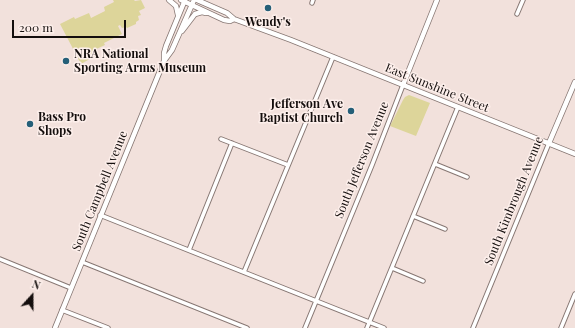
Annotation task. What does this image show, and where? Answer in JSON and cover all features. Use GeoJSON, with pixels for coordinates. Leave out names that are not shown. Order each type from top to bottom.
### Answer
{"type":"FeatureCollection","features":[{"type":"Feature","properties":{"kind":"main road"},"geometry":{"type":"LineString","coordinates":[[169,0],[177,9],[177,20]]}},
{"type":"Feature","properties":{"kind":"main road"},"geometry":{"type":"LineString","coordinates":[[197,0],[226,13],[234,20]]}},
{"type":"Feature","properties":{"kind":"main road"},"geometry":{"type":"LineString","coordinates":[[205,0],[212,6]]}},
{"type":"Feature","properties":{"kind":"main road","name":"South Jefferson Avenue"},"geometry":{"type":"LineString","coordinates":[[403,85],[438,0]]}},
{"type":"Feature","properties":{"kind":"main road"},"geometry":{"type":"LineString","coordinates":[[183,1],[192,2],[209,13],[224,20],[234,20]]}},
{"type":"Feature","properties":{"kind":"main road","name":"South Campbell Avenue"},"geometry":{"type":"LineString","coordinates":[[164,61],[164,53],[183,1]]}},
{"type":"Feature","properties":{"kind":"main road","name":"South Campbell Avenue"},"geometry":{"type":"LineString","coordinates":[[55,328],[164,61],[172,50],[180,34],[192,2]]}},
{"type":"Feature","properties":{"kind":"main road"},"geometry":{"type":"LineString","coordinates":[[180,34],[195,14],[202,12],[209,13]]}},
{"type":"Feature","properties":{"kind":"main road","name":"East Sunshine Street"},"geometry":{"type":"LineString","coordinates":[[234,20],[291,40],[575,154]]}},
{"type":"Feature","properties":{"kind":"main road","name":"South Kimbrough Avenue"},"geometry":{"type":"LineString","coordinates":[[549,143],[574,88],[575,82]]}},
{"type":"Feature","properties":{"kind":"street"},"geometry":{"type":"LineString","coordinates":[[517,14],[523,0]]}},
{"type":"Feature","properties":{"kind":"street"},"geometry":{"type":"LineString","coordinates":[[244,272],[333,57]]}},
{"type":"Feature","properties":{"kind":"street","name":"South Jefferson Avenue"},"geometry":{"type":"LineString","coordinates":[[305,328],[403,85]]}},
{"type":"Feature","properties":{"kind":"street"},"geometry":{"type":"LineString","coordinates":[[368,328],[458,107]]}},
{"type":"Feature","properties":{"kind":"street"},"geometry":{"type":"LineString","coordinates":[[221,139],[288,165]]}},
{"type":"Feature","properties":{"kind":"street"},"geometry":{"type":"LineString","coordinates":[[189,250],[232,143]]}},
{"type":"Feature","properties":{"kind":"street","name":"South Kimbrough Avenue"},"geometry":{"type":"LineString","coordinates":[[473,328],[549,143]]}},
{"type":"Feature","properties":{"kind":"street"},"geometry":{"type":"LineString","coordinates":[[436,164],[467,177]]}},
{"type":"Feature","properties":{"kind":"street"},"geometry":{"type":"LineString","coordinates":[[100,215],[384,328]]}},
{"type":"Feature","properties":{"kind":"street"},"geometry":{"type":"LineString","coordinates":[[413,216],[445,229]]}},
{"type":"Feature","properties":{"kind":"street"},"geometry":{"type":"LineString","coordinates":[[0,259],[71,288]]}},
{"type":"Feature","properties":{"kind":"street"},"geometry":{"type":"LineString","coordinates":[[82,262],[247,328]]}},
{"type":"Feature","properties":{"kind":"street"},"geometry":{"type":"LineString","coordinates":[[392,268],[423,281]]}},
{"type":"Feature","properties":{"kind":"street"},"geometry":{"type":"LineString","coordinates":[[561,328],[575,294]]}},
{"type":"Feature","properties":{"kind":"street"},"geometry":{"type":"LineString","coordinates":[[62,310],[108,328]]}},
{"type":"Feature","properties":{"kind":"shaded area"},"geometry":{"type":"Polygon","coordinates":[[[113,0],[141,0],[145,8],[139,11],[141,15],[138,16],[139,20],[136,24],[127,28],[122,28],[120,25],[118,26],[122,34],[92,51],[95,56],[81,64],[60,24],[74,17],[75,19],[89,13],[91,18],[105,11],[104,7],[114,2],[113,0]]]}},
{"type":"Feature","properties":{"kind":"shaded area"},"geometry":{"type":"Polygon","coordinates":[[[409,95],[430,103],[416,136],[390,126],[403,100],[409,95]]]}},
{"type":"Feature","properties":{"kind":"place","name":"Wendy's"},"geometry":{"type":"Point","coordinates":[268,8]}},
{"type":"Feature","properties":{"kind":"place","name":"NRA National Sporting Arms Museum"},"geometry":{"type":"Point","coordinates":[66,61]}},
{"type":"Feature","properties":{"kind":"place","name":"Jefferson Ave Baptist Church"},"geometry":{"type":"Point","coordinates":[351,111]}},
{"type":"Feature","properties":{"kind":"place","name":"Bass Pro Shops"},"geometry":{"type":"Point","coordinates":[30,124]}}]}
